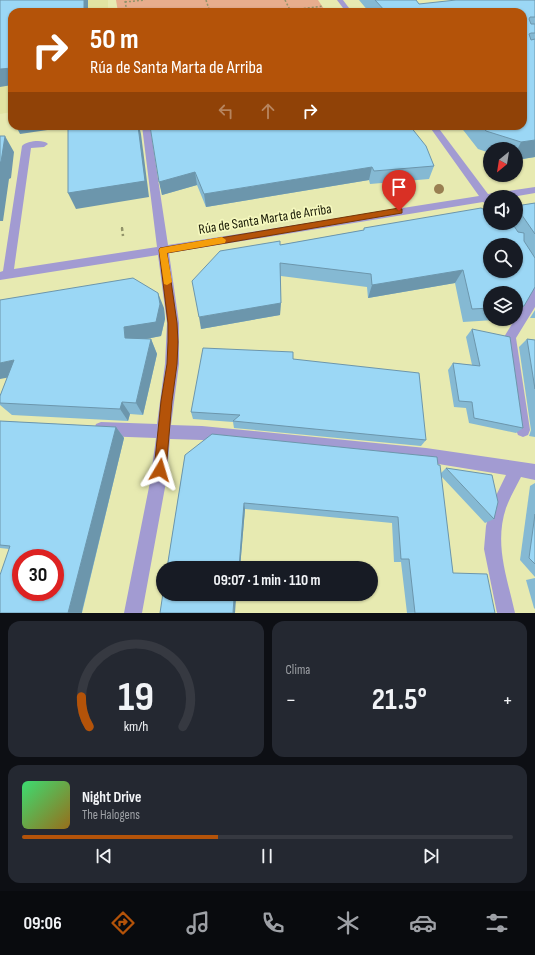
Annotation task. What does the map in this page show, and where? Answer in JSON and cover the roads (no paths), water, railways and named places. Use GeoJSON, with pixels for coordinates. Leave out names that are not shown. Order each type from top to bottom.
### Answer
{"type":"FeatureCollection","features":[{"type":"Feature","properties":{"kind":"street"},"geometry":{"type":"LineString","coordinates":[[132,613],[158,482],[172,364],[173,342],[173,323],[147,130]]}},
{"type":"Feature","properties":{"kind":"street"},"geometry":{"type":"LineString","coordinates":[[436,130],[483,193]]}},
{"type":"Feature","properties":{"kind":"street"},"geometry":{"type":"LineString","coordinates":[[4,275],[27,146],[44,144]]}},
{"type":"Feature","properties":{"kind":"street","name":"Rúa de Santa Marta de Arriba"},"geometry":{"type":"LineString","coordinates":[[523,193],[535,190]]}},
{"type":"Feature","properties":{"kind":"street","name":"Rúa de Santa Marta de Arriba"},"geometry":{"type":"LineString","coordinates":[[4,275],[483,201]]}},
{"type":"Feature","properties":{"kind":"street"},"geometry":{"type":"LineString","coordinates":[[523,430],[510,337],[532,302],[534,275]]}},
{"type":"Feature","properties":{"kind":"street"},"geometry":{"type":"LineString","coordinates":[[88,428],[202,433],[426,455],[535,472]]}},
{"type":"Feature","properties":{"kind":"street"},"geometry":{"type":"LineString","coordinates":[[506,613],[492,548],[494,526],[499,506],[517,469]]}}]}
